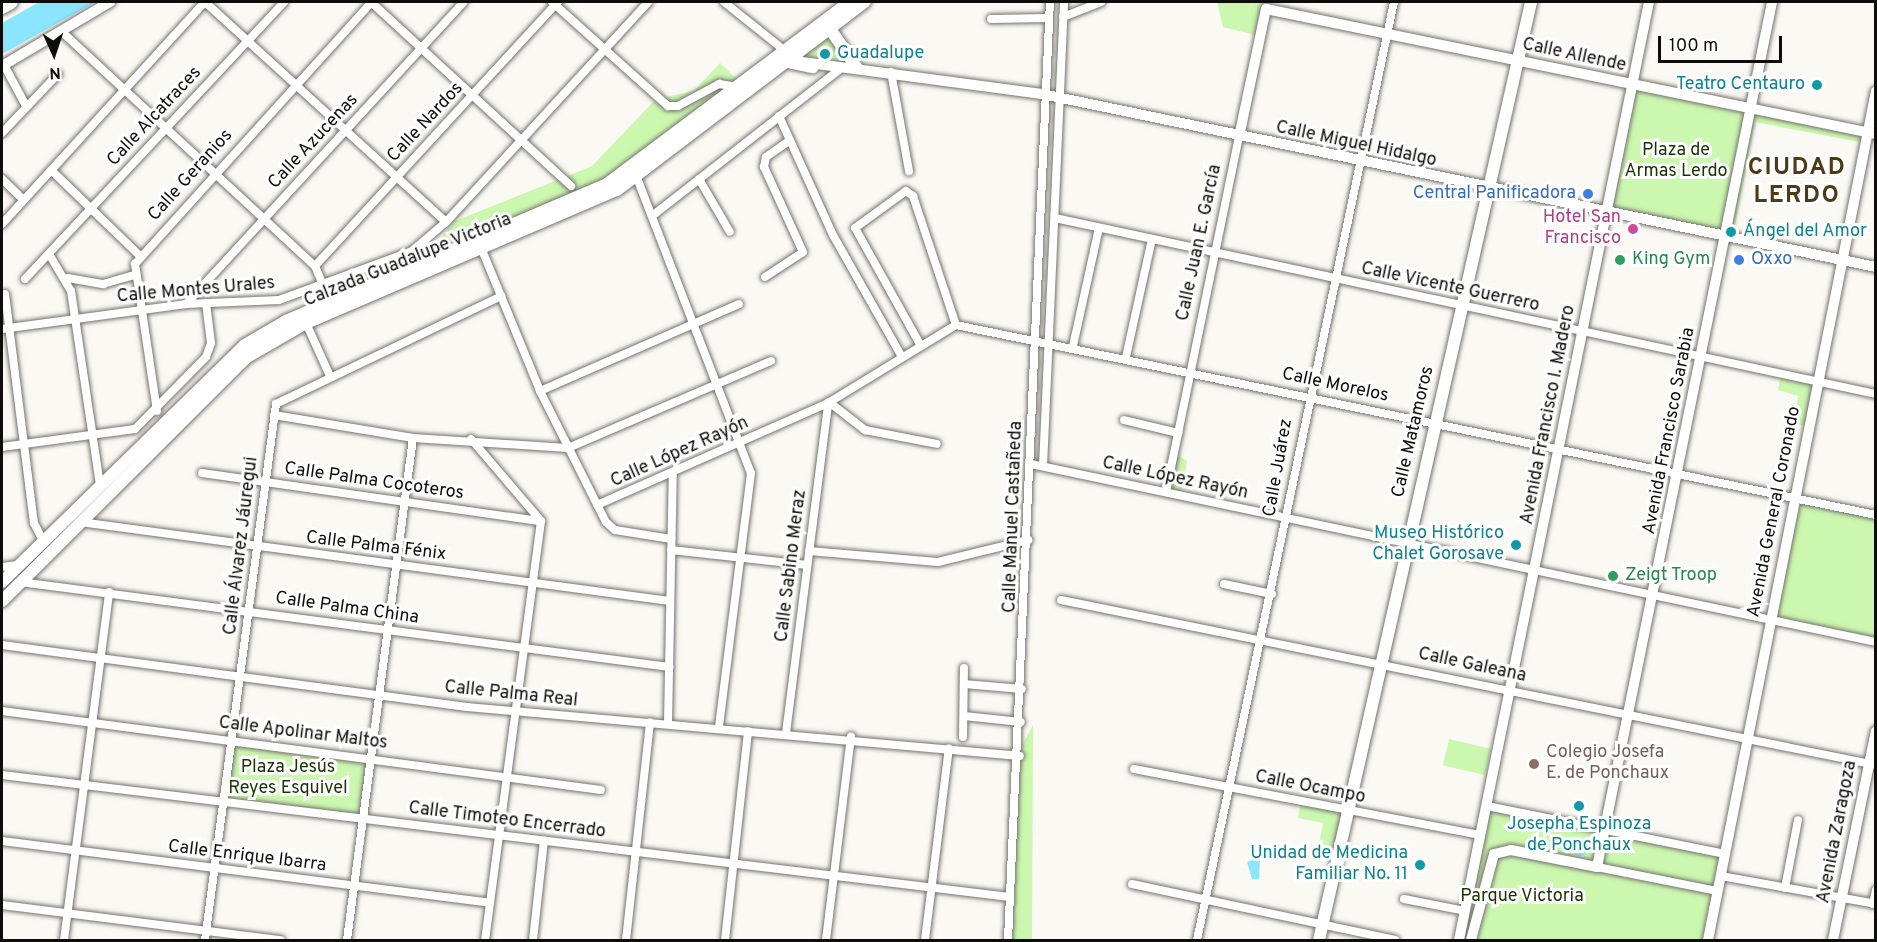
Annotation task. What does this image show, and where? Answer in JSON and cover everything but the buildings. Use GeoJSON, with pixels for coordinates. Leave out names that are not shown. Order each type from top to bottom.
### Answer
{"type":"FeatureCollection","features":[{"type":"Feature","properties":{"kind":"highway"},"geometry":{"type":"LineString","coordinates":[[2,7],[11,2]]}},
{"type":"Feature","properties":{"kind":"main road"},"geometry":{"type":"LineString","coordinates":[[3,65],[110,2]]}},
{"type":"Feature","properties":{"kind":"main road","name":"Calzada Guadalupe Victoria"},"geometry":{"type":"LineString","coordinates":[[2,601],[228,373],[306,323],[482,250],[637,178],[849,2]]}},
{"type":"Feature","properties":{"kind":"main road","name":"Calzada Guadalupe Victoria"},"geometry":{"type":"LineString","coordinates":[[2,582],[215,370],[264,332],[590,193],[737,87],[830,29],[865,2]]}},
{"type":"Feature","properties":{"kind":"main road","name":"Calle Matamoros"},"geometry":{"type":"LineString","coordinates":[[1319,940],[1434,422],[1531,2]]}},
{"type":"Feature","properties":{"kind":"main road","name":"Avenida Francisco I. Madero"},"geometry":{"type":"LineString","coordinates":[[1460,940],[1649,2]]}},
{"type":"Feature","properties":{"kind":"main road","name":"Avenida Francisco Sarabia"},"geometry":{"type":"LineString","coordinates":[[1597,867],[1772,2]]}},
{"type":"Feature","properties":{"kind":"main road","name":"Calle Allende"},"geometry":{"type":"LineString","coordinates":[[1266,5],[1387,34],[1871,133]]}},
{"type":"Feature","properties":{"kind":"main road","name":"Calle Juan E. García"},"geometry":{"type":"LineString","coordinates":[[1239,137],[1266,5]]}},
{"type":"Feature","properties":{"kind":"main road"},"geometry":{"type":"LineString","coordinates":[[830,29],[857,68]]}},
{"type":"Feature","properties":{"kind":"main road","name":"Calle Miguel Hidalgo"},"geometry":{"type":"LineString","coordinates":[[785,57],[828,66],[891,72],[1057,97],[1724,239],[1875,267]]}},
{"type":"Feature","properties":{"kind":"main road","name":"Avenida General Coronado"},"geometry":{"type":"LineString","coordinates":[[1708,940],[1842,260],[1871,133],[1875,91]]}},
{"type":"Feature","properties":{"kind":"main road","name":"Avenida Zaragoza"},"geometry":{"type":"LineString","coordinates":[[1833,940],[1872,764],[1875,730]]}},
{"type":"Feature","properties":{"kind":"main road"},"geometry":{"type":"LineString","coordinates":[[1471,940],[1494,854],[1510,850],[1597,867]]}},
{"type":"Feature","properties":{"kind":"street"},"geometry":{"type":"LineString","coordinates":[[2,224],[205,2],[446,222]]}},
{"type":"Feature","properties":{"kind":"street","name":"Calle Alcatraces"},"geometry":{"type":"LineString","coordinates":[[24,279],[284,2]]}},
{"type":"Feature","properties":{"kind":"street"},"geometry":{"type":"LineString","coordinates":[[372,2],[572,186]]}},
{"type":"Feature","properties":{"kind":"street","name":"Calle Geranios"},"geometry":{"type":"LineString","coordinates":[[157,411],[134,275],[140,256],[214,171],[372,2]]}},
{"type":"Feature","properties":{"kind":"street","name":"Calle Azucenas"},"geometry":{"type":"LineString","coordinates":[[186,304],[464,2]]}},
{"type":"Feature","properties":{"kind":"street","name":"Calle Montes Urales"},"geometry":{"type":"LineString","coordinates":[[6,328],[186,304],[279,300],[412,251],[446,222],[648,2]]}},
{"type":"Feature","properties":{"kind":"street"},"geometry":{"type":"LineString","coordinates":[[724,2],[734,5],[785,57]]}},
{"type":"Feature","properties":{"kind":"street","name":"Calle Manuel Castañeda"},"geometry":{"type":"LineString","coordinates":[[1008,940],[1020,756],[1041,94],[1050,2]]}},
{"type":"Feature","properties":{"kind":"street","name":"Calle Manuel Castañeda"},"geometry":{"type":"LineString","coordinates":[[1043,466],[1055,218],[1057,97],[1064,2]]}},
{"type":"Feature","properties":{"kind":"street"},"geometry":{"type":"LineString","coordinates":[[1063,17],[1101,2]]}},
{"type":"Feature","properties":{"kind":"street","name":"Calle Juárez"},"geometry":{"type":"LineString","coordinates":[[1197,940],[1264,638],[1307,395],[1394,2]]}},
{"type":"Feature","properties":{"kind":"street"},"geometry":{"type":"LineString","coordinates":[[555,3],[660,101],[678,106],[718,84],[737,87]]}},
{"type":"Feature","properties":{"kind":"street","name":"Calle Nardos"},"geometry":{"type":"LineString","coordinates":[[315,266],[555,3]]}},
{"type":"Feature","properties":{"kind":"street"},"geometry":{"type":"LineString","coordinates":[[991,19],[1048,18]]}},
{"type":"Feature","properties":{"kind":"street"},"geometry":{"type":"LineString","coordinates":[[61,31],[315,266],[323,285]]}},
{"type":"Feature","properties":{"kind":"street"},"geometry":{"type":"LineString","coordinates":[[3,65],[25,104]]}},
{"type":"Feature","properties":{"kind":"street"},"geometry":{"type":"LineString","coordinates":[[652,216],[843,67]]}},
{"type":"Feature","properties":{"kind":"street"},"geometry":{"type":"LineString","coordinates":[[891,72],[909,171]]}},
{"type":"Feature","properties":{"kind":"street"},"geometry":{"type":"LineString","coordinates":[[2,133],[25,104],[58,74]]}},
{"type":"Feature","properties":{"kind":"street"},"geometry":{"type":"LineString","coordinates":[[779,116],[833,235],[902,357]]}},
{"type":"Feature","properties":{"kind":"street","name":"Calle Juan E. García"},"geometry":{"type":"LineString","coordinates":[[1166,492],[1239,137]]}},
{"type":"Feature","properties":{"kind":"street"},"geometry":{"type":"LineString","coordinates":[[765,277],[803,252],[764,167],[766,157],[790,140]]}},
{"type":"Feature","properties":{"kind":"street"},"geometry":{"type":"LineString","coordinates":[[51,170],[140,256]]}},
{"type":"Feature","properties":{"kind":"street"},"geometry":{"type":"LineString","coordinates":[[637,178],[742,443],[751,474],[719,728]]}},
{"type":"Feature","properties":{"kind":"street"},"geometry":{"type":"LineString","coordinates":[[2,179],[24,200]]}},
{"type":"Feature","properties":{"kind":"street"},"geometry":{"type":"LineString","coordinates":[[699,179],[730,232]]}},
{"type":"Feature","properties":{"kind":"street"},"geometry":{"type":"LineString","coordinates":[[921,346],[855,231],[858,223],[906,191],[913,196],[956,325],[1035,338]]}},
{"type":"Feature","properties":{"kind":"street","name":"Calle Vicente Guerrero"},"geometry":{"type":"LineString","coordinates":[[1055,218],[1875,394]]}},
{"type":"Feature","properties":{"kind":"street"},"geometry":{"type":"LineString","coordinates":[[1073,346],[1099,228]]}},
{"type":"Feature","properties":{"kind":"street"},"geometry":{"type":"LineString","coordinates":[[1126,357],[1152,239]]}},
{"type":"Feature","properties":{"kind":"street"},"geometry":{"type":"LineString","coordinates":[[482,250],[540,392],[597,506],[615,530],[671,539]]}},
{"type":"Feature","properties":{"kind":"street"},"geometry":{"type":"LineString","coordinates":[[49,254],[68,278],[100,484]]}},
{"type":"Feature","properties":{"kind":"street"},"geometry":{"type":"LineString","coordinates":[[68,278],[103,284],[134,275]]}},
{"type":"Feature","properties":{"kind":"street"},"geometry":{"type":"LineString","coordinates":[[5,294],[6,328],[34,523],[43,541]]}},
{"type":"Feature","properties":{"kind":"street"},"geometry":{"type":"LineString","coordinates":[[501,296],[280,399],[274,415],[413,438],[471,439],[568,448],[771,361]]}},
{"type":"Feature","properties":{"kind":"street"},"geometry":{"type":"LineString","coordinates":[[2,447],[135,429],[157,411],[206,357],[211,342],[206,303]]}},
{"type":"Feature","properties":{"kind":"street"},"geometry":{"type":"LineString","coordinates":[[540,392],[739,304]]}},
{"type":"Feature","properties":{"kind":"street"},"geometry":{"type":"LineString","coordinates":[[306,323],[330,376]]}},
{"type":"Feature","properties":{"kind":"street","name":"Calle López Rayón"},"geometry":{"type":"LineString","coordinates":[[597,506],[828,403],[956,325]]}},
{"type":"Feature","properties":{"kind":"street","name":"Calle Morelos"},"geometry":{"type":"LineString","coordinates":[[1035,338],[1875,515]]}},
{"type":"Feature","properties":{"kind":"street"},"geometry":{"type":"LineString","coordinates":[[828,403],[866,430],[937,444]]}},
{"type":"Feature","properties":{"kind":"street","name":"Calle Sabino Meraz"},"geometry":{"type":"LineString","coordinates":[[786,733],[828,403]]}},
{"type":"Feature","properties":{"kind":"street","name":"Calle Álvarez Jáuregui"},"geometry":{"type":"LineString","coordinates":[[205,940],[274,415]]}},
{"type":"Feature","properties":{"kind":"street"},"geometry":{"type":"LineString","coordinates":[[1124,420],[1178,433]]}},
{"type":"Feature","properties":{"kind":"street"},"geometry":{"type":"LineString","coordinates":[[347,940],[413,438]]}},
{"type":"Feature","properties":{"kind":"street"},"geometry":{"type":"LineString","coordinates":[[471,439],[541,521],[484,940]]}},
{"type":"Feature","properties":{"kind":"street","name":"Calle López Rayón"},"geometry":{"type":"LineString","coordinates":[[1031,464],[1875,642]]}},
{"type":"Feature","properties":{"kind":"street","name":"Calle Palma Cocoteros"},"geometry":{"type":"LineString","coordinates":[[202,473],[541,521]]}},
{"type":"Feature","properties":{"kind":"street"},"geometry":{"type":"LineString","coordinates":[[668,723],[673,473]]}},
{"type":"Feature","properties":{"kind":"street","name":"Calle Palma Fénix"},"geometry":{"type":"LineString","coordinates":[[79,522],[670,601]]}},
{"type":"Feature","properties":{"kind":"street"},"geometry":{"type":"LineString","coordinates":[[809,551],[938,562],[1028,540]]}},
{"type":"Feature","properties":{"kind":"street"},"geometry":{"type":"LineString","coordinates":[[671,549],[807,565]]}},
{"type":"Feature","properties":{"kind":"street"},"geometry":{"type":"LineString","coordinates":[[2,567],[19,564]]}},
{"type":"Feature","properties":{"kind":"street","name":"Calle Palma China"},"geometry":{"type":"LineString","coordinates":[[20,582],[669,667]]}},
{"type":"Feature","properties":{"kind":"street"},"geometry":{"type":"LineString","coordinates":[[1224,584],[1272,594]]}},
{"type":"Feature","properties":{"kind":"street"},"geometry":{"type":"LineString","coordinates":[[64,940],[109,592]]}},
{"type":"Feature","properties":{"kind":"street","name":"Calle Galeana"},"geometry":{"type":"LineString","coordinates":[[1061,600],[1264,638],[1872,764]]}},
{"type":"Feature","properties":{"kind":"street","name":"Calle Palma Real"},"geometry":{"type":"LineString","coordinates":[[2,645],[515,711],[748,731],[851,737],[1020,756]]}},
{"type":"Feature","properties":{"kind":"street"},"geometry":{"type":"LineString","coordinates":[[963,737],[964,668]]}},
{"type":"Feature","properties":{"kind":"street"},"geometry":{"type":"LineString","coordinates":[[964,684],[1022,689]]}},
{"type":"Feature","properties":{"kind":"street","name":"Calle Apolinar Maltos"},"geometry":{"type":"LineString","coordinates":[[2,711],[601,790]]}},
{"type":"Feature","properties":{"kind":"street"},"geometry":{"type":"LineString","coordinates":[[964,716],[1021,722]]}},
{"type":"Feature","properties":{"kind":"street"},"geometry":{"type":"LineString","coordinates":[[626,940],[650,722]]}},
{"type":"Feature","properties":{"kind":"street"},"geometry":{"type":"LineString","coordinates":[[725,940],[748,731]]}},
{"type":"Feature","properties":{"kind":"street"},"geometry":{"type":"LineString","coordinates":[[826,940],[851,737]]}},
{"type":"Feature","properties":{"kind":"street"},"geometry":{"type":"LineString","coordinates":[[925,940],[949,748]]}},
{"type":"Feature","properties":{"kind":"street","name":"Calle Ocampo"},"geometry":{"type":"LineString","coordinates":[[1134,770],[1481,835]]}},
{"type":"Feature","properties":{"kind":"street","name":"Calle Timoteo Encerrado"},"geometry":{"type":"LineString","coordinates":[[2,775],[1010,897]]}},
{"type":"Feature","properties":{"kind":"street"},"geometry":{"type":"LineString","coordinates":[[1486,806],[1725,854]]}},
{"type":"Feature","properties":{"kind":"street"},"geometry":{"type":"LineString","coordinates":[[1785,888],[1798,820]]}},
{"type":"Feature","properties":{"kind":"street","name":"Calle Enrique Ibarra"},"geometry":{"type":"LineString","coordinates":[[2,841],[490,903]]}},
{"type":"Feature","properties":{"kind":"street"},"geometry":{"type":"LineString","coordinates":[[532,940],[544,841]]}},
{"type":"Feature","properties":{"kind":"street"},"geometry":{"type":"LineString","coordinates":[[1597,867],[1717,891]]}},
{"type":"Feature","properties":{"kind":"street"},"geometry":{"type":"LineString","coordinates":[[1721,876],[1874,904],[1875,890]]}},
{"type":"Feature","properties":{"kind":"street"},"geometry":{"type":"LineString","coordinates":[[1132,884],[1395,940]]}},
{"type":"Feature","properties":{"kind":"street"},"geometry":{"type":"LineString","coordinates":[[1404,899],[1466,911]]}},
{"type":"Feature","properties":{"kind":"street"},"geometry":{"type":"LineString","coordinates":[[2,905],[280,940]]}},
{"type":"Feature","properties":{"kind":"green space"},"geometry":{"type":"Polygon","coordinates":[[[1217,2],[1267,2],[1259,36],[1223,27],[1217,2]]]}},
{"type":"Feature","properties":{"kind":"green space"},"geometry":{"type":"Polygon","coordinates":[[[830,31],[854,67],[797,57],[830,31]]]}},
{"type":"Feature","properties":{"kind":"green space"},"geometry":{"type":"Polygon","coordinates":[[[720,63],[740,82],[625,172],[426,256],[455,221],[592,166],[656,99],[694,91],[720,63]]]}},
{"type":"Feature","properties":{"kind":"green space","name":"Plaza de Armas Lerdo"},"geometry":{"type":"Polygon","coordinates":[[[1629,83],[1861,133],[1859,142],[1755,122],[1732,240],[1605,214],[1629,83]]]}},
{"type":"Feature","properties":{"kind":"green space"},"geometry":{"type":"Polygon","coordinates":[[[1781,375],[1816,383],[1808,427],[1793,423],[1798,396],[1778,390],[1781,375]]]}},
{"type":"Feature","properties":{"kind":"green space"},"geometry":{"type":"Polygon","coordinates":[[[1174,453],[1187,461],[1181,495],[1166,492],[1174,453]]]}},
{"type":"Feature","properties":{"kind":"green space"},"geometry":{"type":"Polygon","coordinates":[[[1793,498],[1875,516],[1875,643],[1769,619],[1793,498]]]}},
{"type":"Feature","properties":{"kind":"green space"},"geometry":{"type":"Polygon","coordinates":[[[1033,725],[1032,940],[1006,940],[1018,753],[1033,725]]]}},
{"type":"Feature","properties":{"kind":"green space"},"geometry":{"type":"Polygon","coordinates":[[[1449,739],[1491,749],[1485,775],[1443,765],[1449,739]]]}},
{"type":"Feature","properties":{"kind":"green space","name":"Plaza Jesús Reyes Esquivel"},"geometry":{"type":"Polygon","coordinates":[[[232,740],[370,757],[362,820],[224,804],[232,740]]]}},
{"type":"Feature","properties":{"kind":"green space"},"geometry":{"type":"Polygon","coordinates":[[[1301,802],[1347,811],[1339,848],[1319,844],[1323,823],[1298,818],[1301,802]]]}},
{"type":"Feature","properties":{"kind":"green space","name":"Parque Victoria"},"geometry":{"type":"Polygon","coordinates":[[[1483,807],[1722,854],[1706,940],[1469,940],[1481,868],[1463,938],[1483,807]]]}},
{"type":"Feature","properties":{"kind":"water"},"geometry":{"type":"Polygon","coordinates":[[[39,2],[95,2],[2,54],[2,23],[39,2]]]}},
{"type":"Feature","properties":{"kind":"water"},"geometry":{"type":"Polygon","coordinates":[[[1580,838],[1586,841],[1589,847],[1586,853],[1580,856],[1574,853],[1571,847],[1574,841],[1580,838]]]}},
{"type":"Feature","properties":{"kind":"water"},"geometry":{"type":"Polygon","coordinates":[[[1260,857],[1259,879],[1252,879],[1247,862],[1260,857]]]}},
{"type":"Feature","properties":{"kind":"place","name":"Guadalupe"},"geometry":{"type":"Point","coordinates":[825,54]}},
{"type":"Feature","properties":{"kind":"place","name":"Teatro Centauro"},"geometry":{"type":"Point","coordinates":[1817,85]}},
{"type":"Feature","properties":{"kind":"place","name":"Central Panificadora"},"geometry":{"type":"Point","coordinates":[1588,194]}},
{"type":"Feature","properties":{"kind":"place","name":"Hotel San Francisco"},"geometry":{"type":"Point","coordinates":[1633,229]}},
{"type":"Feature","properties":{"kind":"place","name":"Ángel del Amor"},"geometry":{"type":"Point","coordinates":[1731,232]}},
{"type":"Feature","properties":{"kind":"place","name":"King Gym"},"geometry":{"type":"Point","coordinates":[1620,260]}},
{"type":"Feature","properties":{"kind":"place","name":"Oxxo"},"geometry":{"type":"Point","coordinates":[1739,260]}},
{"type":"Feature","properties":{"kind":"place","name":"Museo Histórico Chalet Gorosave"},"geometry":{"type":"Point","coordinates":[1516,545]}},
{"type":"Feature","properties":{"kind":"place","name":"Zeigt Troop"},"geometry":{"type":"Point","coordinates":[1613,576]}},
{"type":"Feature","properties":{"kind":"place","name":"Colegio Josefa E. de Ponchaux"},"geometry":{"type":"Point","coordinates":[1534,764]}},
{"type":"Feature","properties":{"kind":"place","name":"Josepha Espinoza de Ponchaux"},"geometry":{"type":"Point","coordinates":[1579,806]}},
{"type":"Feature","properties":{"kind":"place","name":"Unidad de Medicina Familiar No. 11"},"geometry":{"type":"Point","coordinates":[1420,865]}},
{"type":"Feature","properties":{"kind":"district","name":"CIUDAD LERDO"},"geometry":{"type":"Point","coordinates":[1797,183]}}]}
